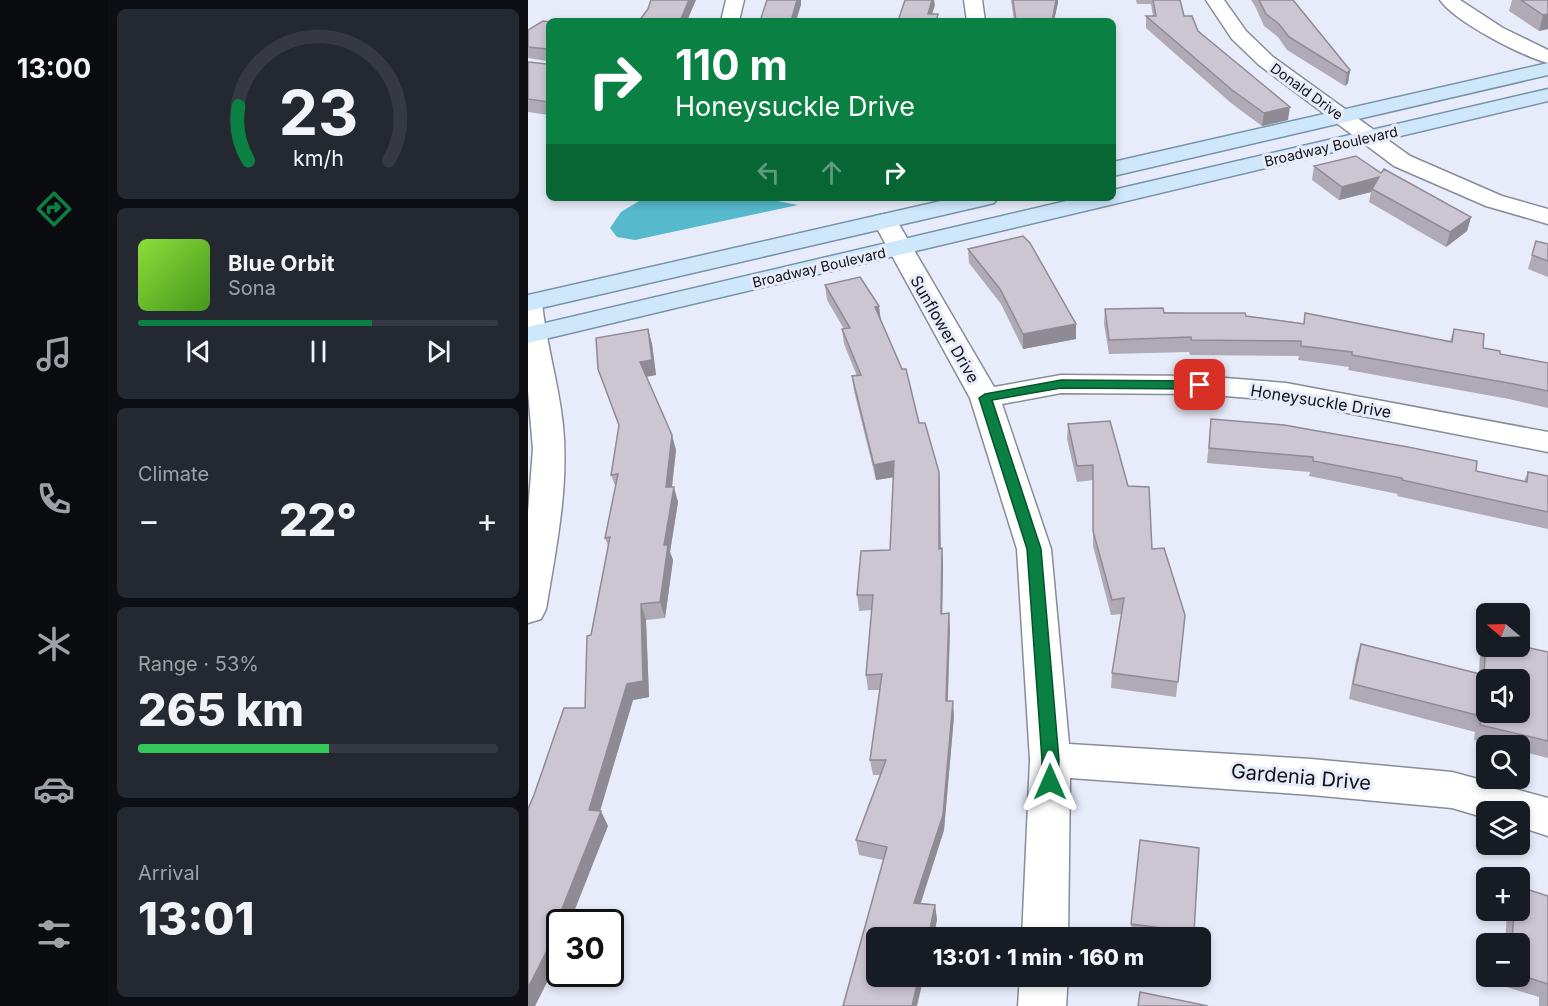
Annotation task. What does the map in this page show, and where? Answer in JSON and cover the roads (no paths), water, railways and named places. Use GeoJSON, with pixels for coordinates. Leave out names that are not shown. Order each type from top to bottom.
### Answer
{"type":"FeatureCollection","features":[{"type":"Feature","properties":{"kind":"main road","name":"Broadway Boulevard"},"geometry":{"type":"LineString","coordinates":[[1116,168],[1548,69]]}},
{"type":"Feature","properties":{"kind":"main road","name":"Broadway Boulevard"},"geometry":{"type":"LineString","coordinates":[[1116,197],[1548,95]]}},
{"type":"Feature","properties":{"kind":"main road","name":"Broadway Boulevard"},"geometry":{"type":"LineString","coordinates":[[529,335],[892,235],[978,201]]}},
{"type":"Feature","properties":{"kind":"main road","name":"Broadway Boulevard"},"geometry":{"type":"LineString","coordinates":[[528,303],[1078,201]]}},
{"type":"Feature","properties":{"kind":"street"},"geometry":{"type":"LineString","coordinates":[[731,18],[735,0]]}},
{"type":"Feature","properties":{"kind":"street"},"geometry":{"type":"LineString","coordinates":[[973,0],[976,18]]}},
{"type":"Feature","properties":{"kind":"street","name":"Donald Drive"},"geometry":{"type":"LineString","coordinates":[[1215,0],[1239,35],[1266,61],[1402,161],[1494,201],[1548,217]]}},
{"type":"Feature","properties":{"kind":"street"},"geometry":{"type":"LineString","coordinates":[[1449,0],[1468,16],[1516,44],[1548,57]]}},
{"type":"Feature","properties":{"kind":"street","name":"Sunflower Drive"},"geometry":{"type":"LineString","coordinates":[[892,235],[985,398],[1034,549],[1050,760],[1045,927]]}},
{"type":"Feature","properties":{"kind":"street"},"geometry":{"type":"LineString","coordinates":[[528,303],[529,335],[548,426],[546,508],[528,609]]}},
{"type":"Feature","properties":{"kind":"street","name":"Honeysuckle Drive"},"geometry":{"type":"LineString","coordinates":[[985,398],[1061,384],[1200,385],[1286,392],[1548,442]]}},
{"type":"Feature","properties":{"kind":"street","name":"Gardenia Drive"},"geometry":{"type":"LineString","coordinates":[[1050,760],[1311,777],[1452,790],[1548,817]]}},
{"type":"Feature","properties":{"kind":"street"},"geometry":{"type":"LineString","coordinates":[[1042,1006],[1043,987]]}},
{"type":"Feature","properties":{"kind":"water"},"geometry":{"type":"Polygon","coordinates":[[[639,201],[777,201],[798,205],[635,240],[617,237],[610,228],[621,212],[639,201]]]}}]}
